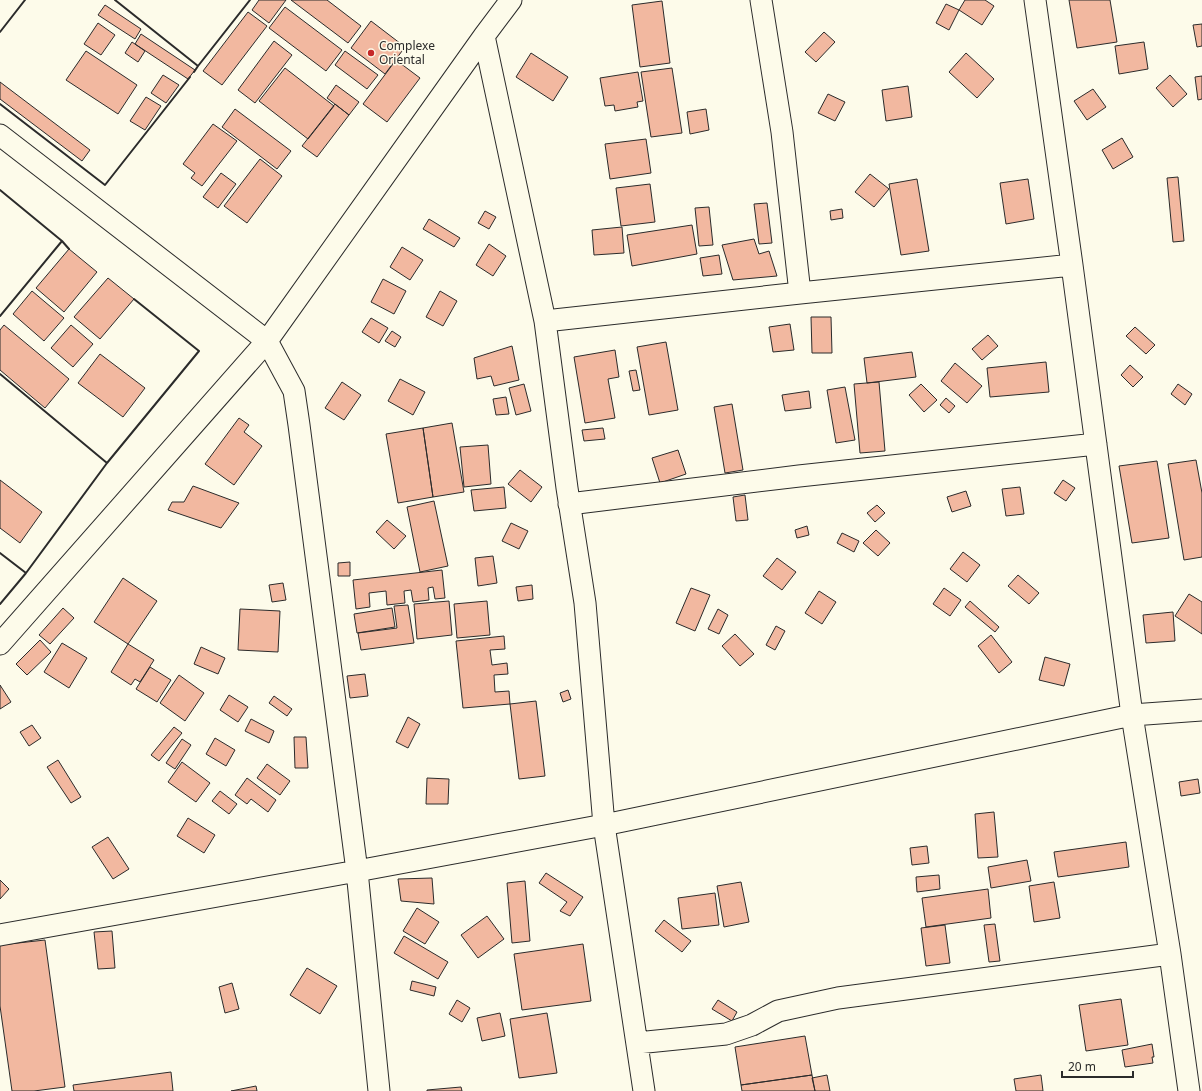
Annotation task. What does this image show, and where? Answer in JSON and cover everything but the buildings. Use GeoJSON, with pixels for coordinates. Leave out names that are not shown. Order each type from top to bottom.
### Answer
{"type":"FeatureCollection","features":[{"type":"Feature","properties":{"kind":"street"},"geometry":{"type":"LineString","coordinates":[[0,644],[267,341],[511,0]]}},
{"type":"Feature","properties":{"kind":"street"},"geometry":{"type":"LineString","coordinates":[[761,0],[782,132],[800,293]]}},
{"type":"Feature","properties":{"kind":"street"},"geometry":{"type":"LineString","coordinates":[[1035,0],[1132,715],[1170,954],[1189,1091]]}},
{"type":"Feature","properties":{"kind":"street"},"geometry":{"type":"LineString","coordinates":[[484,36],[546,320],[569,504],[585,603],[604,825],[644,1091]]}},
{"type":"Feature","properties":{"kind":"street"},"geometry":{"type":"LineString","coordinates":[[0,135],[267,341],[294,391],[300,425],[357,871],[379,1091]]}},
{"type":"Feature","properties":{"kind":"street"},"geometry":{"type":"LineString","coordinates":[[546,320],[1072,265]]}},
{"type":"Feature","properties":{"kind":"street"},"geometry":{"type":"LineString","coordinates":[[569,504],[1096,444]]}},
{"type":"Feature","properties":{"kind":"street"},"geometry":{"type":"LineString","coordinates":[[0,935],[604,825],[1132,715],[1202,710]]}},
{"type":"Feature","properties":{"kind":"street"},"geometry":{"type":"LineString","coordinates":[[637,1043],[726,1034],[752,1025],[778,1011],[838,998],[1170,954]]}},
{"type":"Feature","properties":{"kind":"wall"},"geometry":{"type":"LineString","coordinates":[[0,32],[25,0]]}},
{"type":"Feature","properties":{"kind":"wall"},"geometry":{"type":"LineString","coordinates":[[115,0],[198,66],[250,0]]}},
{"type":"Feature","properties":{"kind":"wall"},"geometry":{"type":"LineString","coordinates":[[194,72],[198,66]]}},
{"type":"Feature","properties":{"kind":"wall"},"geometry":{"type":"LineString","coordinates":[[0,104],[105,185],[190,77]]}},
{"type":"Feature","properties":{"kind":"wall"},"geometry":{"type":"LineString","coordinates":[[0,190],[62,241],[69,249]]}},
{"type":"Feature","properties":{"kind":"wall"},"geometry":{"type":"LineString","coordinates":[[0,316],[62,241]]}},
{"type":"Feature","properties":{"kind":"wall"},"geometry":{"type":"LineString","coordinates":[[0,374],[107,463],[199,351],[134,299]]}},
{"type":"Feature","properties":{"kind":"wall"},"geometry":{"type":"LineString","coordinates":[[26,573],[107,463]]}},
{"type":"Feature","properties":{"kind":"wall"},"geometry":{"type":"LineString","coordinates":[[0,553],[26,573],[0,604]]}},
{"type":"Feature","properties":{"kind":"place","name":"Complexe Oriental"},"geometry":{"type":"Point","coordinates":[371,53]}}]}
